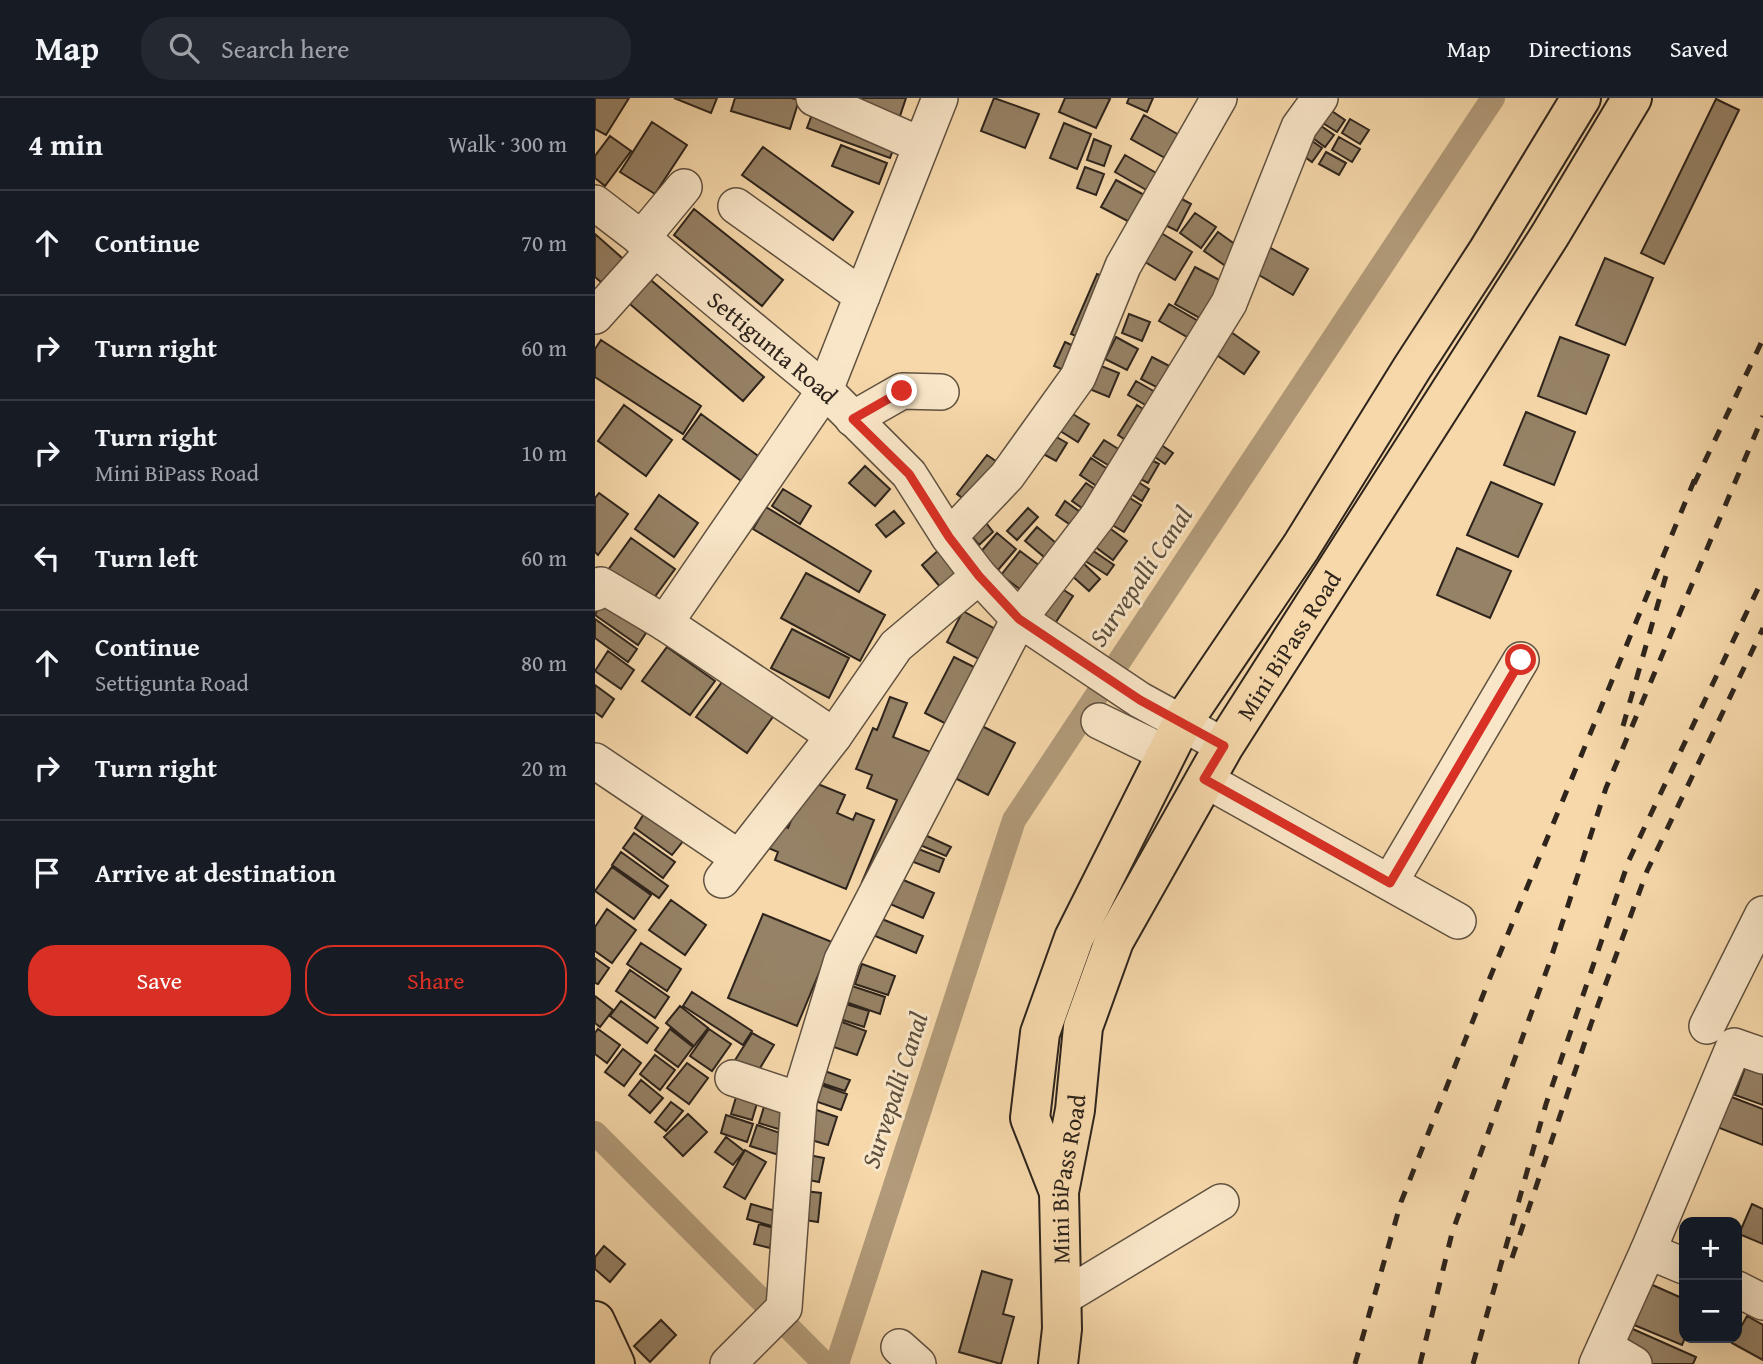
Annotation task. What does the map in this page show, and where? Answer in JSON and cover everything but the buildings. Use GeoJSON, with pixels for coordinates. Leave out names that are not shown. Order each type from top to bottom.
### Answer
{"type":"FeatureCollection","features":[{"type":"Feature","properties":{"kind":"main road"},"geometry":{"type":"LineString","coordinates":[[1059,1192],[1030,1118],[1040,1033],[1074,938],[1175,738],[1301,547],[1581,98]]}},
{"type":"Feature","properties":{"kind":"main road","name":"Mini BiPass Road"},"geometry":{"type":"LineString","coordinates":[[1058,1364],[1062,1329],[1059,1192],[1075,1110],[1083,1027],[1114,941],[1224,746],[1550,235],[1632,98]]}},
{"type":"Feature","properties":{"kind":"main road"},"geometry":{"type":"LineString","coordinates":[[595,1321],[615,1364]]}},
{"type":"Feature","properties":{"kind":"street"},"geometry":{"type":"LineString","coordinates":[[814,98],[921,145]]}},
{"type":"Feature","properties":{"kind":"street"},"geometry":{"type":"LineString","coordinates":[[665,623],[825,390],[940,98]]}},
{"type":"Feature","properties":{"kind":"street"},"geometry":{"type":"LineString","coordinates":[[949,537],[1007,476],[1078,377],[1123,266],[1219,98]]}},
{"type":"Feature","properties":{"kind":"street"},"geometry":{"type":"LineString","coordinates":[[728,1364],[784,1308],[799,1100],[842,960],[1030,627],[1229,303],[1299,127],[1320,98]]}},
{"type":"Feature","properties":{"kind":"street"},"geometry":{"type":"LineString","coordinates":[[595,316],[648,244],[684,187]]}},
{"type":"Feature","properties":{"kind":"street","name":"Settigunta Road"},"geometry":{"type":"LineString","coordinates":[[595,203],[825,390],[909,474],[949,537],[979,576],[1030,627],[1140,700],[1175,738]]}},
{"type":"Feature","properties":{"kind":"street"},"geometry":{"type":"LineString","coordinates":[[736,205],[862,296]]}},
{"type":"Feature","properties":{"kind":"street"},"geometry":{"type":"LineString","coordinates":[[853,419],[902,391],[941,392]]}},
{"type":"Feature","properties":{"kind":"street"},"geometry":{"type":"LineString","coordinates":[[595,761],[730,869],[834,736],[896,646],[979,576]]}},
{"type":"Feature","properties":{"kind":"street"},"geometry":{"type":"LineString","coordinates":[[597,586],[665,623],[834,736]]}},
{"type":"Feature","properties":{"kind":"street"},"geometry":{"type":"LineString","coordinates":[[1390,883],[1521,660]]}},
{"type":"Feature","properties":{"kind":"street"},"geometry":{"type":"LineString","coordinates":[[1099,721],[1224,746]]}},
{"type":"Feature","properties":{"kind":"street"},"geometry":{"type":"LineString","coordinates":[[1204,779],[1458,920]]}},
{"type":"Feature","properties":{"kind":"street"},"geometry":{"type":"LineString","coordinates":[[1707,1026],[1763,914]]}},
{"type":"Feature","properties":{"kind":"street"},"geometry":{"type":"LineString","coordinates":[[1612,1358],[1648,1251],[1734,1046],[1763,1056]]}},
{"type":"Feature","properties":{"kind":"street"},"geometry":{"type":"LineString","coordinates":[[733,1077],[799,1100]]}},
{"type":"Feature","properties":{"kind":"street"},"geometry":{"type":"LineString","coordinates":[[1062,1298],[1221,1202]]}},
{"type":"Feature","properties":{"kind":"street"},"geometry":{"type":"LineString","coordinates":[[1648,1251],[1679,1264]]}},
{"type":"Feature","properties":{"kind":"street"},"geometry":{"type":"LineString","coordinates":[[1742,1292],[1763,1302]]}},
{"type":"Feature","properties":{"kind":"waterway","name":"Survepalli Canal"},"geometry":{"type":"LineString","coordinates":[[837,1364],[1014,820],[1493,98]]}},
{"type":"Feature","properties":{"kind":"waterway"},"geometry":{"type":"LineString","coordinates":[[595,1133],[825,1364]]}},
{"type":"Feature","properties":{"kind":"railway"},"geometry":{"type":"LineString","coordinates":[[1694,484],[1763,339]]}},
{"type":"Feature","properties":{"kind":"railway"},"geometry":{"type":"LineString","coordinates":[[1420,1364],[1452,1233],[1550,961],[1606,788],[1763,416]]}},
{"type":"Feature","properties":{"kind":"railway"},"geometry":{"type":"LineString","coordinates":[[1355,1364],[1401,1202],[1696,476]]}},
{"type":"Feature","properties":{"kind":"railway"},"geometry":{"type":"LineString","coordinates":[[1623,726],[1669,565]]}},
{"type":"Feature","properties":{"kind":"railway"},"geometry":{"type":"LineString","coordinates":[[1473,1364],[1546,1104],[1629,860],[1763,578]]}},
{"type":"Feature","properties":{"kind":"railway"},"geometry":{"type":"LineString","coordinates":[[1512,1258],[1591,1024],[1647,871],[1763,628]]}},
{"type":"Feature","properties":{"kind":"route"},"geometry":{"type":"LineString","coordinates":[[902,391],[853,419],[909,474],[949,537],[979,576],[1019,619],[1140,700],[1224,746],[1204,779],[1390,883],[1521,660]]}}]}
